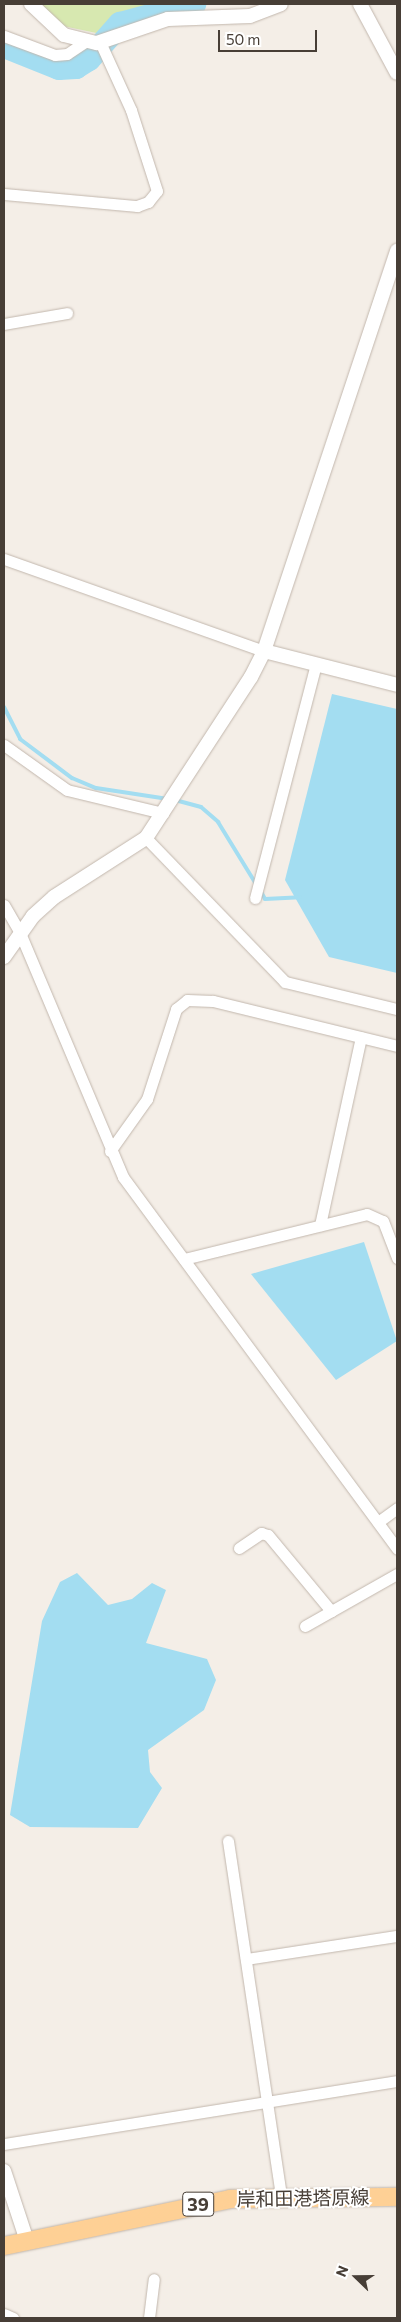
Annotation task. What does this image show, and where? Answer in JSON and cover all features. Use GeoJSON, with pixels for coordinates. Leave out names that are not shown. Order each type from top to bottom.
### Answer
{"type":"FeatureCollection","features":[{"type":"Feature","properties":{"kind":"main road","name":"岸和田港塔原線"},"geometry":{"type":"LineString","coordinates":[[4,2246],[205,2203],[281,2196],[397,2197]]}},
{"type":"Feature","properties":{"kind":"street"},"geometry":{"type":"LineString","coordinates":[[31,4],[64,35],[86,41],[100,42],[168,19],[250,16],[281,4]]}},
{"type":"Feature","properties":{"kind":"street"},"geometry":{"type":"LineString","coordinates":[[360,4],[397,73]]}},
{"type":"Feature","properties":{"kind":"street"},"geometry":{"type":"LineString","coordinates":[[4,36],[55,55],[67,54],[86,41]]}},
{"type":"Feature","properties":{"kind":"street"},"geometry":{"type":"LineString","coordinates":[[4,194],[137,206],[148,202],[157,191],[132,110],[100,42]]}},
{"type":"Feature","properties":{"kind":"street"},"geometry":{"type":"LineString","coordinates":[[4,957],[20,933],[54,897],[146,838],[264,651],[397,251]]}},
{"type":"Feature","properties":{"kind":"street"},"geometry":{"type":"LineString","coordinates":[[4,324],[66,312]]}},
{"type":"Feature","properties":{"kind":"street"},"geometry":{"type":"LineString","coordinates":[[4,559],[264,651],[397,685]]}},
{"type":"Feature","properties":{"kind":"street"},"geometry":{"type":"LineString","coordinates":[[255,898],[316,664]]}},
{"type":"Feature","properties":{"kind":"street"},"geometry":{"type":"LineString","coordinates":[[4,745],[67,790],[163,813]]}},
{"type":"Feature","properties":{"kind":"street"},"geometry":{"type":"LineString","coordinates":[[146,838],[285,982],[397,1010]]}},
{"type":"Feature","properties":{"kind":"street"},"geometry":{"type":"LineString","coordinates":[[4,905],[20,933],[110,1151],[123,1177],[397,1549]]}},
{"type":"Feature","properties":{"kind":"street"},"geometry":{"type":"LineString","coordinates":[[110,1151],[147,1099],[180,1003],[213,1002],[397,1046]]}},
{"type":"Feature","properties":{"kind":"street"},"geometry":{"type":"LineString","coordinates":[[320,1225],[361,1037]]}},
{"type":"Feature","properties":{"kind":"street"},"geometry":{"type":"LineString","coordinates":[[184,1259],[367,1214],[383,1221],[397,1258]]}},
{"type":"Feature","properties":{"kind":"street"},"geometry":{"type":"LineString","coordinates":[[378,1522],[397,1508]]}},
{"type":"Feature","properties":{"kind":"street"},"geometry":{"type":"LineString","coordinates":[[239,1548],[261,1533],[268,1535],[331,1611]]}},
{"type":"Feature","properties":{"kind":"street"},"geometry":{"type":"LineString","coordinates":[[305,1626],[397,1574]]}},
{"type":"Feature","properties":{"kind":"street"},"geometry":{"type":"LineString","coordinates":[[228,1841],[281,2196]]}},
{"type":"Feature","properties":{"kind":"street"},"geometry":{"type":"LineString","coordinates":[[246,1959],[397,1936]]}},
{"type":"Feature","properties":{"kind":"street"},"geometry":{"type":"LineString","coordinates":[[4,2144],[397,2081]]}},
{"type":"Feature","properties":{"kind":"street"},"geometry":{"type":"LineString","coordinates":[[4,2171],[27,2241]]}},
{"type":"Feature","properties":{"kind":"street"},"geometry":{"type":"LineString","coordinates":[[149,2318],[154,2279]]}},
{"type":"Feature","properties":{"kind":"street"},"geometry":{"type":"LineString","coordinates":[[4,2314],[13,2318]]}},
{"type":"Feature","properties":{"kind":"green space"},"geometry":{"type":"Polygon","coordinates":[[[41,4],[175,4],[118,19],[101,34],[63,26],[41,4]]]}},
{"type":"Feature","properties":{"kind":"water"},"geometry":{"type":"Polygon","coordinates":[[[332,694],[397,709],[397,973],[329,957],[285,880],[332,694]]]}},
{"type":"Feature","properties":{"kind":"water"},"geometry":{"type":"Polygon","coordinates":[[[364,1242],[397,1341],[336,1380],[251,1274],[364,1242]]]}},
{"type":"Feature","properties":{"kind":"water"},"geometry":{"type":"Polygon","coordinates":[[[77,1573],[108,1605],[132,1599],[152,1583],[166,1590],[146,1643],[207,1659],[216,1680],[204,1710],[148,1750],[150,1772],[162,1788],[138,1828],[30,1827],[10,1815],[42,1621],[60,1582],[77,1573]]]}},
{"type":"Feature","properties":{"kind":"waterway"},"geometry":{"type":"LineString","coordinates":[[4,46],[59,68],[76,67],[89,59],[120,24],[194,4]]}},
{"type":"Feature","properties":{"kind":"waterway"},"geometry":{"type":"LineString","coordinates":[[4,707],[20,739],[72,778],[96,788],[168,799]]}},
{"type":"Feature","properties":{"kind":"waterway"},"geometry":{"type":"LineString","coordinates":[[175,800],[201,807],[218,822],[256,884]]}},
{"type":"Feature","properties":{"kind":"waterway"},"geometry":{"type":"LineString","coordinates":[[260,890],[265,899],[300,897]]}}]}
